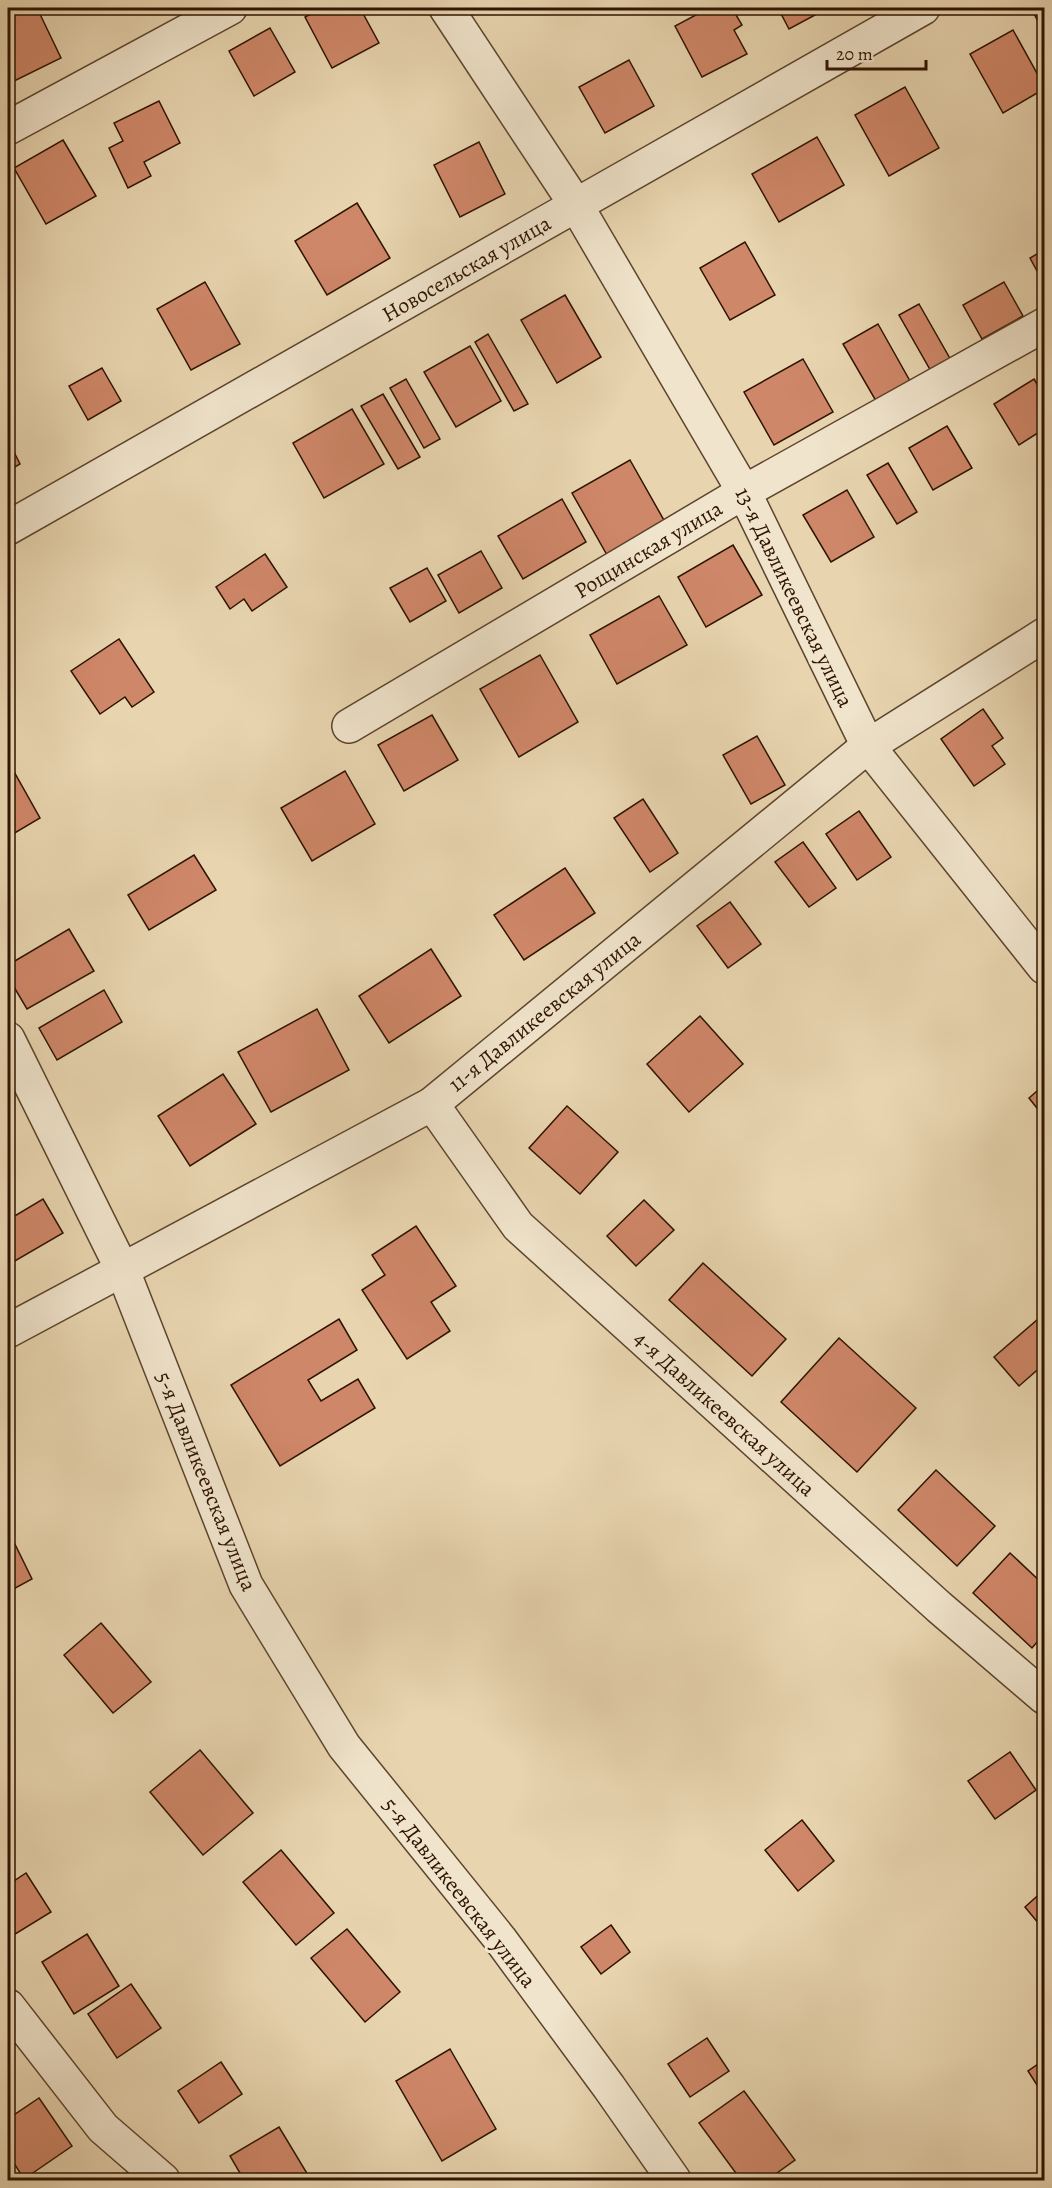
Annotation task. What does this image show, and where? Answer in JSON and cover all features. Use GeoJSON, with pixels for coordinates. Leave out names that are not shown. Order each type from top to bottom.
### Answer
{"type":"FeatureCollection","features":[{"type":"Feature","properties":{"kind":"street"},"geometry":{"type":"LineString","coordinates":[[8,128],[230,8]]}},
{"type":"Feature","properties":{"kind":"street"},"geometry":{"type":"LineString","coordinates":[[446,8],[576,205]]}},
{"type":"Feature","properties":{"kind":"street","name":"Новосельская улица"},"geometry":{"type":"LineString","coordinates":[[8,528],[923,8]]}},
{"type":"Feature","properties":{"kind":"street","name":"13-я Давликеевская улица"},"geometry":{"type":"LineString","coordinates":[[576,205],[744,492],[868,746],[1044,967]]}},
{"type":"Feature","properties":{"kind":"street","name":"Рощинская улица"},"geometry":{"type":"LineString","coordinates":[[349,726],[744,492],[1044,325]]}},
{"type":"Feature","properties":{"kind":"street","name":"11-я Давликеевская улица"},"geometry":{"type":"LineString","coordinates":[[8,1331],[432,1104],[868,746],[1044,635]]}},
{"type":"Feature","properties":{"kind":"street","name":"5-я Давликеевская улица"},"geometry":{"type":"LineString","coordinates":[[8,1039],[123,1271],[246,1585],[344,1746],[500,1939],[609,2087],[674,2181]]}},
{"type":"Feature","properties":{"kind":"street","name":"4-я Давликеевская улица"},"geometry":{"type":"LineString","coordinates":[[432,1104],[518,1226],[939,1607],[1044,1697]]}},
{"type":"Feature","properties":{"kind":"street"},"geometry":{"type":"LineString","coordinates":[[8,2006],[103,2128],[163,2181]]}},
{"type":"Feature","properties":{"kind":"building"},"geometry":{"type":"Polygon","coordinates":[[[15,8],[37,8],[61,58],[8,84],[8,11],[15,8]]]}},
{"type":"Feature","properties":{"kind":"building"},"geometry":{"type":"Polygon","coordinates":[[[322,8],[360,8],[379,43],[332,68],[305,17],[322,8]]]}},
{"type":"Feature","properties":{"kind":"building"},"geometry":{"type":"Polygon","coordinates":[[[709,8],[732,8],[742,25],[734,30],[747,54],[702,77],[675,26],[709,8]]]}},
{"type":"Feature","properties":{"kind":"building"},"geometry":{"type":"Polygon","coordinates":[[[778,8],[828,8],[789,29],[778,8]]]}},
{"type":"Feature","properties":{"kind":"building"},"geometry":{"type":"Polygon","coordinates":[[[1044,8],[1044,33],[1032,10],[1044,8]]]}},
{"type":"Feature","properties":{"kind":"building"},"geometry":{"type":"Polygon","coordinates":[[[270,28],[295,72],[254,96],[229,51],[270,28]]]}},
{"type":"Feature","properties":{"kind":"building"},"geometry":{"type":"Polygon","coordinates":[[[1013,30],[1044,89],[1003,113],[970,54],[1013,30]]]}},
{"type":"Feature","properties":{"kind":"building"},"geometry":{"type":"Polygon","coordinates":[[[629,60],[654,106],[605,133],[579,87],[629,60]]]}},
{"type":"Feature","properties":{"kind":"building"},"geometry":{"type":"Polygon","coordinates":[[[905,87],[939,148],[889,176],[855,115],[905,87]]]}},
{"type":"Feature","properties":{"kind":"building"},"geometry":{"type":"Polygon","coordinates":[[[159,101],[180,143],[144,162],[151,176],[128,188],[109,148],[123,141],[114,123],[159,101]]]}},
{"type":"Feature","properties":{"kind":"building"},"geometry":{"type":"Polygon","coordinates":[[[817,137],[844,185],[779,222],[752,174],[817,137]]]}},
{"type":"Feature","properties":{"kind":"building"},"geometry":{"type":"Polygon","coordinates":[[[63,140],[96,196],[46,224],[14,168],[63,140]]]}},
{"type":"Feature","properties":{"kind":"building"},"geometry":{"type":"Polygon","coordinates":[[[479,142],[505,194],[460,217],[434,165],[479,142]]]}},
{"type":"Feature","properties":{"kind":"building"},"geometry":{"type":"Polygon","coordinates":[[[357,203],[390,258],[327,295],[295,241],[357,203]]]}},
{"type":"Feature","properties":{"kind":"building"},"geometry":{"type":"Polygon","coordinates":[[[745,242],[775,295],[730,320],[700,268],[745,242]]]}},
{"type":"Feature","properties":{"kind":"building"},"geometry":{"type":"Polygon","coordinates":[[[1044,250],[1044,284],[1030,258],[1044,250]]]}},
{"type":"Feature","properties":{"kind":"building"},"geometry":{"type":"Polygon","coordinates":[[[205,282],[240,344],[191,370],[157,309],[205,282]]]}},
{"type":"Feature","properties":{"kind":"building"},"geometry":{"type":"Polygon","coordinates":[[[1004,282],[1023,316],[982,339],[963,305],[1004,282]]]}},
{"type":"Feature","properties":{"kind":"building"},"geometry":{"type":"Polygon","coordinates":[[[565,295],[601,357],[557,383],[521,320],[565,295]]]}},
{"type":"Feature","properties":{"kind":"building"},"geometry":{"type":"Polygon","coordinates":[[[919,304],[952,362],[932,373],[899,315],[919,304]]]}},
{"type":"Feature","properties":{"kind":"building"},"geometry":{"type":"Polygon","coordinates":[[[878,324],[910,381],[876,401],[843,344],[878,324]]]}},
{"type":"Feature","properties":{"kind":"building"},"geometry":{"type":"Polygon","coordinates":[[[488,334],[528,404],[514,411],[475,342],[488,334]]]}},
{"type":"Feature","properties":{"kind":"building"},"geometry":{"type":"Polygon","coordinates":[[[470,346],[501,401],[456,427],[424,372],[470,346]]]}},
{"type":"Feature","properties":{"kind":"building"},"geometry":{"type":"Polygon","coordinates":[[[803,359],[833,412],[774,445],[744,392],[803,359]]]}},
{"type":"Feature","properties":{"kind":"building"},"geometry":{"type":"Polygon","coordinates":[[[102,368],[121,401],[88,420],[69,386],[102,368]]]}},
{"type":"Feature","properties":{"kind":"building"},"geometry":{"type":"Polygon","coordinates":[[[406,379],[440,439],[424,448],[390,388],[406,379]]]}},
{"type":"Feature","properties":{"kind":"building"},"geometry":{"type":"Polygon","coordinates":[[[1034,379],[1044,396],[1044,429],[1019,445],[994,404],[1034,379]]]}},
{"type":"Feature","properties":{"kind":"building"},"geometry":{"type":"Polygon","coordinates":[[[383,394],[420,457],[398,469],[361,406],[383,394]]]}},
{"type":"Feature","properties":{"kind":"building"},"geometry":{"type":"Polygon","coordinates":[[[352,409],[384,464],[324,498],[293,443],[352,409]]]}},
{"type":"Feature","properties":{"kind":"building"},"geometry":{"type":"Polygon","coordinates":[[[947,426],[972,468],[933,490],[909,448],[947,426]]]}},
{"type":"Feature","properties":{"kind":"building"},"geometry":{"type":"Polygon","coordinates":[[[8,440],[20,464],[8,471],[8,440]]]}},
{"type":"Feature","properties":{"kind":"building"},"geometry":{"type":"Polygon","coordinates":[[[630,460],[665,522],[607,555],[572,493],[630,460]]]}},
{"type":"Feature","properties":{"kind":"building"},"geometry":{"type":"Polygon","coordinates":[[[888,463],[917,512],[897,524],[867,475],[888,463]]]}},
{"type":"Feature","properties":{"kind":"building"},"geometry":{"type":"Polygon","coordinates":[[[847,490],[874,537],[831,562],[803,515],[847,490]]]}},
{"type":"Feature","properties":{"kind":"building"},"geometry":{"type":"Polygon","coordinates":[[[562,499],[586,542],[523,579],[498,536],[562,499]]]}},
{"type":"Feature","properties":{"kind":"building"},"geometry":{"type":"Polygon","coordinates":[[[733,545],[762,595],[706,627],[678,577],[733,545]]]}},
{"type":"Feature","properties":{"kind":"building"},"geometry":{"type":"Polygon","coordinates":[[[481,551],[502,588],[459,613],[438,575],[481,551]]]}},
{"type":"Feature","properties":{"kind":"building"},"geometry":{"type":"Polygon","coordinates":[[[265,554],[287,587],[252,611],[244,599],[230,609],[216,587],[265,554]]]}},
{"type":"Feature","properties":{"kind":"building"},"geometry":{"type":"Polygon","coordinates":[[[427,568],[446,601],[410,622],[390,588],[427,568]]]}},
{"type":"Feature","properties":{"kind":"building"},"geometry":{"type":"Polygon","coordinates":[[[659,596],[687,645],[617,684],[590,635],[659,596]]]}},
{"type":"Feature","properties":{"kind":"building"},"geometry":{"type":"Polygon","coordinates":[[[119,639],[154,692],[132,707],[125,697],[100,714],[71,671],[119,639]]]}},
{"type":"Feature","properties":{"kind":"building"},"geometry":{"type":"Polygon","coordinates":[[[540,655],[578,722],[519,757],[480,689],[540,655]]]}},
{"type":"Feature","properties":{"kind":"building"},"geometry":{"type":"Polygon","coordinates":[[[983,709],[1003,738],[992,746],[1005,764],[974,786],[941,739],[983,709]]]}},
{"type":"Feature","properties":{"kind":"building"},"geometry":{"type":"Polygon","coordinates":[[[432,715],[458,760],[404,791],[378,745],[432,715]]]}},
{"type":"Feature","properties":{"kind":"building"},"geometry":{"type":"Polygon","coordinates":[[[757,736],[785,785],[751,804],[723,755],[757,736]]]}},
{"type":"Feature","properties":{"kind":"building"},"geometry":{"type":"Polygon","coordinates":[[[8,761],[40,818],[8,837],[8,761]]]}},
{"type":"Feature","properties":{"kind":"building"},"geometry":{"type":"Polygon","coordinates":[[[345,771],[375,824],[312,861],[281,808],[345,771]]]}},
{"type":"Feature","properties":{"kind":"building"},"geometry":{"type":"Polygon","coordinates":[[[643,799],[678,853],[650,872],[614,818],[643,799]]]}},
{"type":"Feature","properties":{"kind":"building"},"geometry":{"type":"Polygon","coordinates":[[[859,811],[891,857],[857,880],[826,834],[859,811]]]}},
{"type":"Feature","properties":{"kind":"building"},"geometry":{"type":"Polygon","coordinates":[[[803,842],[836,888],[809,907],[775,862],[803,842]]]}},
{"type":"Feature","properties":{"kind":"building"},"geometry":{"type":"Polygon","coordinates":[[[194,855],[216,890],[149,930],[128,895],[194,855]]]}},
{"type":"Feature","properties":{"kind":"building"},"geometry":{"type":"Polygon","coordinates":[[[565,868],[595,913],[524,960],[494,915],[565,868]]]}},
{"type":"Feature","properties":{"kind":"building"},"geometry":{"type":"Polygon","coordinates":[[[730,902],[761,944],[728,968],[697,926],[730,902]]]}},
{"type":"Feature","properties":{"kind":"building"},"geometry":{"type":"Polygon","coordinates":[[[69,929],[94,971],[27,1009],[8,977],[8,965],[69,929]]]}},
{"type":"Feature","properties":{"kind":"building"},"geometry":{"type":"Polygon","coordinates":[[[431,949],[461,996],[389,1043],[359,996],[431,949]]]}},
{"type":"Feature","properties":{"kind":"building"},"geometry":{"type":"Polygon","coordinates":[[[104,990],[122,1022],[57,1060],[39,1028],[104,990]]]}},
{"type":"Feature","properties":{"kind":"building"},"geometry":{"type":"Polygon","coordinates":[[[317,1009],[349,1070],[271,1112],[238,1052],[317,1009]]]}},
{"type":"Feature","properties":{"kind":"building"},"geometry":{"type":"Polygon","coordinates":[[[700,1016],[743,1064],[689,1112],[647,1064],[700,1016]]]}},
{"type":"Feature","properties":{"kind":"building"},"geometry":{"type":"Polygon","coordinates":[[[223,1074],[256,1124],[190,1166],[158,1116],[223,1074]]]}},
{"type":"Feature","properties":{"kind":"building"},"geometry":{"type":"Polygon","coordinates":[[[1044,1085],[1044,1117],[1029,1098],[1044,1085]]]}},
{"type":"Feature","properties":{"kind":"building"},"geometry":{"type":"Polygon","coordinates":[[[567,1106],[618,1152],[580,1194],[529,1148],[567,1106]]]}},
{"type":"Feature","properties":{"kind":"building"},"geometry":{"type":"Polygon","coordinates":[[[43,1199],[63,1233],[8,1265],[8,1220],[43,1199]]]}},
{"type":"Feature","properties":{"kind":"building"},"geometry":{"type":"Polygon","coordinates":[[[644,1200],[674,1230],[636,1266],[607,1236],[644,1200]]]}},
{"type":"Feature","properties":{"kind":"building"},"geometry":{"type":"Polygon","coordinates":[[[416,1226],[456,1286],[431,1302],[450,1331],[407,1359],[362,1290],[385,1275],[372,1255],[416,1226]]]}},
{"type":"Feature","properties":{"kind":"building"},"geometry":{"type":"Polygon","coordinates":[[[703,1263],[786,1339],[752,1376],[669,1300],[703,1263]]]}},
{"type":"Feature","properties":{"kind":"building"},"geometry":{"type":"Polygon","coordinates":[[[1044,1314],[1044,1349],[1038,1355],[1044,1364],[1019,1386],[994,1357],[1044,1314]]]}},
{"type":"Feature","properties":{"kind":"building"},"geometry":{"type":"Polygon","coordinates":[[[339,1319],[357,1350],[308,1380],[321,1401],[358,1379],[375,1408],[280,1466],[231,1385],[339,1319]]]}},
{"type":"Feature","properties":{"kind":"building"},"geometry":{"type":"Polygon","coordinates":[[[839,1338],[916,1408],[857,1472],[781,1402],[839,1338]]]}},
{"type":"Feature","properties":{"kind":"building"},"geometry":{"type":"Polygon","coordinates":[[[936,1470],[995,1526],[957,1566],[898,1510],[936,1470]]]}},
{"type":"Feature","properties":{"kind":"building"},"geometry":{"type":"Polygon","coordinates":[[[8,1530],[32,1579],[8,1592],[8,1530]]]}},
{"type":"Feature","properties":{"kind":"building"},"geometry":{"type":"Polygon","coordinates":[[[1010,1553],[1044,1585],[1044,1634],[1032,1648],[973,1593],[1010,1553]]]}},
{"type":"Feature","properties":{"kind":"building"},"geometry":{"type":"Polygon","coordinates":[[[101,1623],[151,1682],[113,1713],[64,1655],[101,1623]]]}},
{"type":"Feature","properties":{"kind":"building"},"geometry":{"type":"Polygon","coordinates":[[[200,1750],[253,1813],[203,1855],[150,1792],[200,1750]]]}},
{"type":"Feature","properties":{"kind":"building"},"geometry":{"type":"Polygon","coordinates":[[[1010,1752],[1036,1790],[995,1819],[968,1781],[1010,1752]]]}},
{"type":"Feature","properties":{"kind":"building"},"geometry":{"type":"Polygon","coordinates":[[[802,1820],[834,1861],[798,1891],[765,1850],[802,1820]]]}},
{"type":"Feature","properties":{"kind":"building"},"geometry":{"type":"Polygon","coordinates":[[[281,1850],[334,1913],[296,1945],[243,1882],[281,1850]]]}},
{"type":"Feature","properties":{"kind":"building"},"geometry":{"type":"Polygon","coordinates":[[[26,1873],[51,1912],[12,1936],[8,1929],[8,1885],[26,1873]]]}},
{"type":"Feature","properties":{"kind":"building"},"geometry":{"type":"Polygon","coordinates":[[[1044,1890],[1044,1930],[1025,1907],[1044,1890]]]}},
{"type":"Feature","properties":{"kind":"building"},"geometry":{"type":"Polygon","coordinates":[[[611,1925],[630,1952],[601,1974],[581,1947],[611,1925]]]}},
{"type":"Feature","properties":{"kind":"building"},"geometry":{"type":"Polygon","coordinates":[[[347,1929],[400,1992],[365,2022],[311,1958],[347,1929]]]}},
{"type":"Feature","properties":{"kind":"building"},"geometry":{"type":"Polygon","coordinates":[[[87,1934],[119,1986],[74,2014],[42,1962],[87,1934]]]}},
{"type":"Feature","properties":{"kind":"building"},"geometry":{"type":"Polygon","coordinates":[[[131,1984],[161,2028],[117,2058],[88,2014],[131,1984]]]}},
{"type":"Feature","properties":{"kind":"building"},"geometry":{"type":"Polygon","coordinates":[[[707,2038],[729,2071],[690,2097],[668,2064],[707,2038]]]}},
{"type":"Feature","properties":{"kind":"building"},"geometry":{"type":"Polygon","coordinates":[[[450,2049],[496,2129],[442,2161],[396,2081],[450,2049]]]}},
{"type":"Feature","properties":{"kind":"building"},"geometry":{"type":"Polygon","coordinates":[[[1044,2060],[1044,2096],[1028,2071],[1044,2060]]]}},
{"type":"Feature","properties":{"kind":"building"},"geometry":{"type":"Polygon","coordinates":[[[221,2062],[242,2094],[199,2123],[178,2091],[221,2062]]]}},
{"type":"Feature","properties":{"kind":"building"},"geometry":{"type":"Polygon","coordinates":[[[744,2091],[795,2160],[767,2180],[741,2180],[699,2123],[744,2091]]]}},
{"type":"Feature","properties":{"kind":"building"},"geometry":{"type":"Polygon","coordinates":[[[39,2098],[72,2146],[24,2179],[8,2154],[8,2119],[39,2098]]]}},
{"type":"Feature","properties":{"kind":"building"},"geometry":{"type":"Polygon","coordinates":[[[279,2127],[311,2180],[244,2180],[230,2156],[279,2127]]]}}]}
